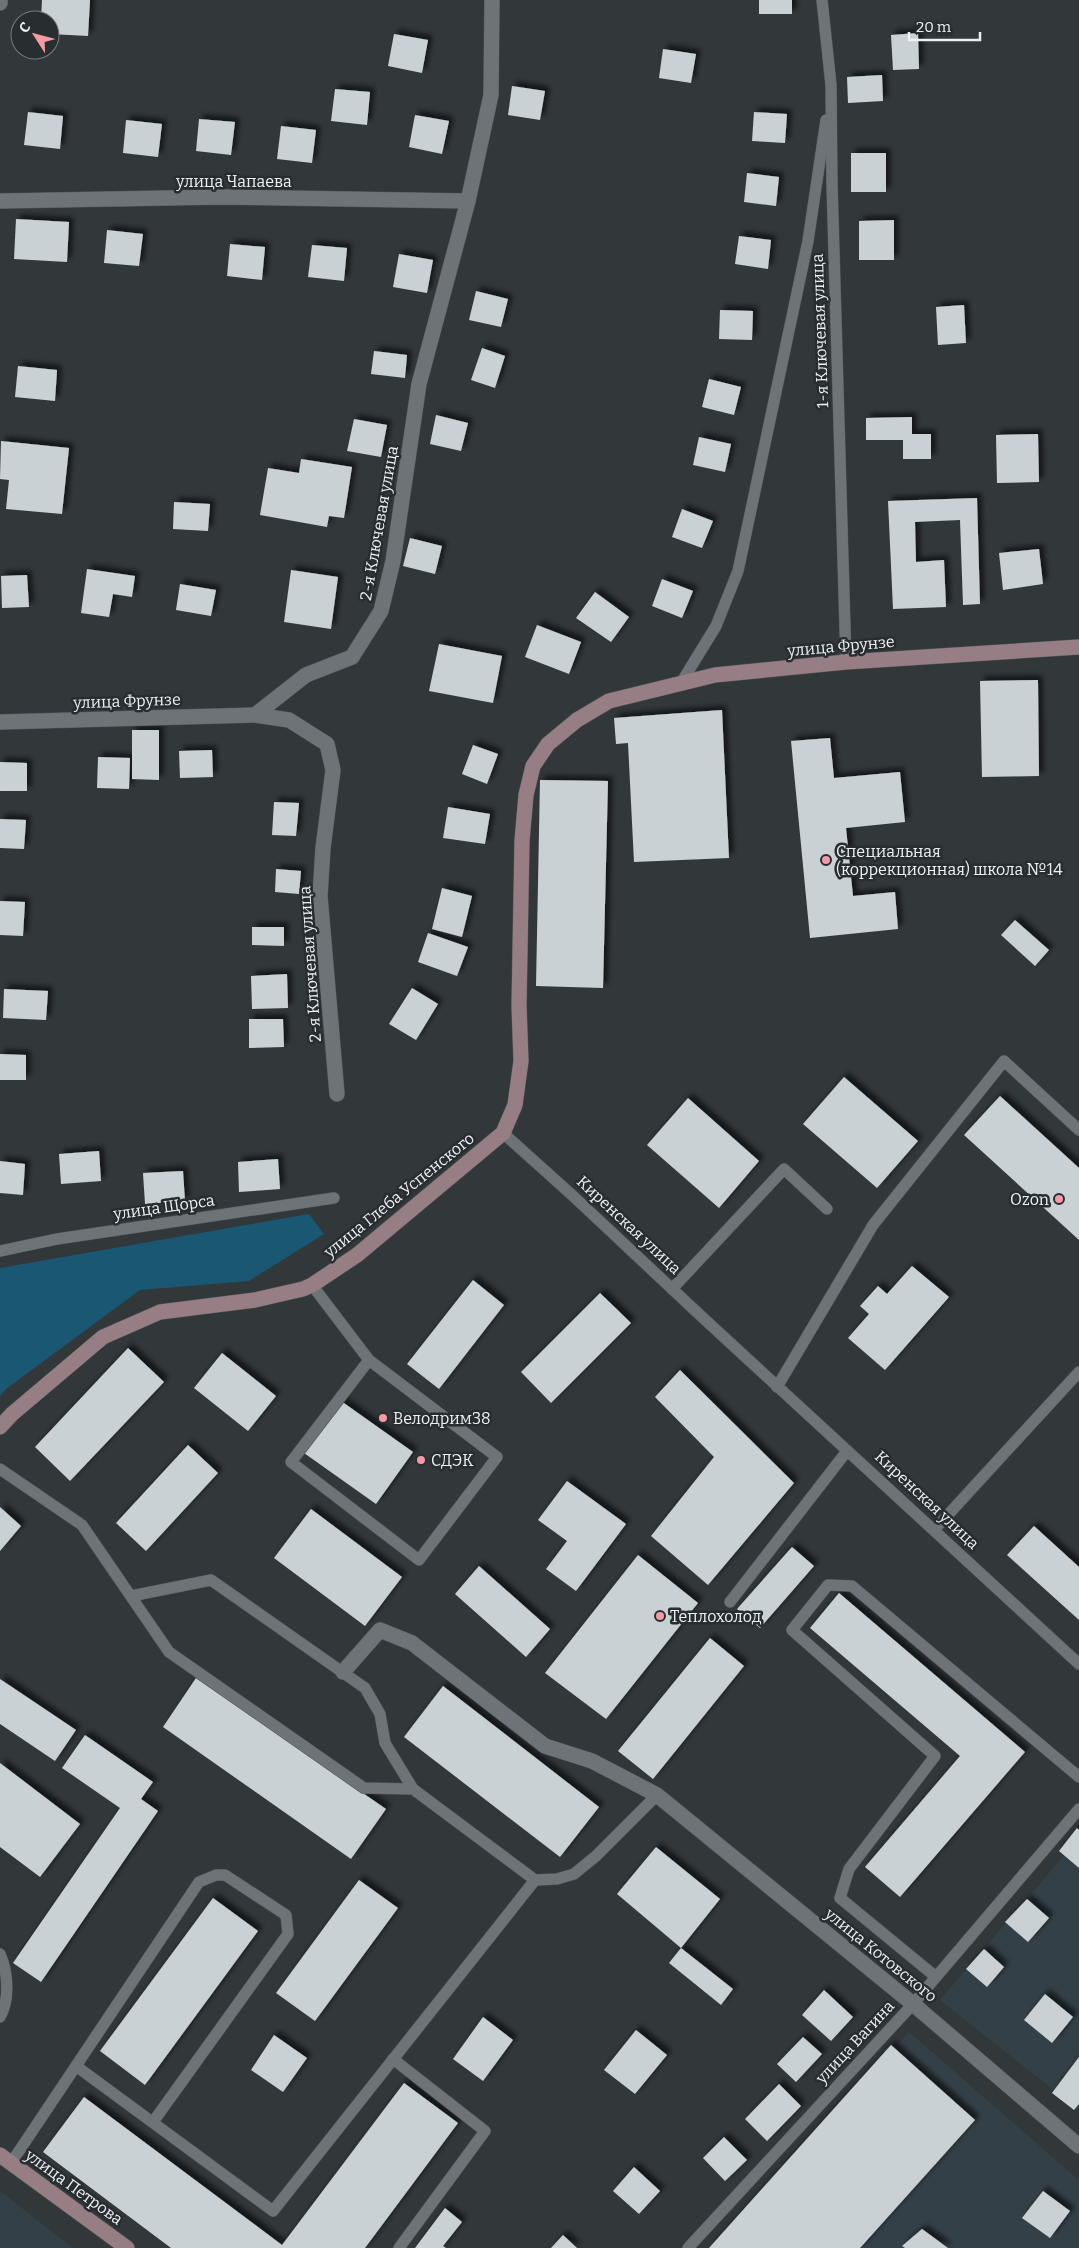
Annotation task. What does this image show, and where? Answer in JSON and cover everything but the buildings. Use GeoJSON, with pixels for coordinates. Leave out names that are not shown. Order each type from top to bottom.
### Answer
{"type":"FeatureCollection","features":[{"type":"Feature","properties":{"kind":"street","name":"2-я Ключевая улица"},"geometry":{"type":"LineString","coordinates":[[255,715],[306,675],[352,657],[381,611],[393,561],[419,384],[468,201],[491,95],[492,0]]}},
{"type":"Feature","properties":{"kind":"street","name":"улица Чапаева"},"geometry":{"type":"LineString","coordinates":[[0,201],[222,197],[468,201]]}},
{"type":"Feature","properties":{"kind":"street","name":"улица Фрунзе"},"geometry":{"type":"LineString","coordinates":[[503,1133],[514,1105],[521,1061],[522,850],[526,795],[533,766],[548,744],[577,720],[609,701],[716,675],[846,662],[1079,647]]}},
{"type":"Feature","properties":{"kind":"street","name":"2-я Ключевая улица"},"geometry":{"type":"LineString","coordinates":[[255,715],[289,720],[327,744],[333,770],[323,848],[320,896],[336,1094]]}},
{"type":"Feature","properties":{"kind":"street","name":"улица Фрунзе"},"geometry":{"type":"LineString","coordinates":[[0,722],[255,715]]}},
{"type":"Feature","properties":{"kind":"street","name":"улица Глеба Успенского"},"geometry":{"type":"LineString","coordinates":[[0,1427],[12,1414],[103,1336],[160,1312],[255,1300],[303,1289],[312,1285],[357,1255],[503,1133]]}},
{"type":"Feature","properties":{"kind":"street","name":"улица Котовского"},"geometry":{"type":"LineString","coordinates":[[343,1672],[380,1630],[412,1643],[545,1746],[592,1761],[657,1795],[913,2004],[1079,2146]]}},
{"type":"Feature","properties":{"kind":"street","name":"улица Петрова"},"geometry":{"type":"LineString","coordinates":[[6,2159],[127,2248]]}},
{"type":"Feature","properties":{"kind":"lane","name":"1-я Ключевая улица"},"geometry":{"type":"LineString","coordinates":[[822,0],[831,85],[832,194],[846,662]]}},
{"type":"Feature","properties":{"kind":"lane"},"geometry":{"type":"LineString","coordinates":[[681,683],[716,626],[738,571],[808,241],[831,85]]}},
{"type":"Feature","properties":{"kind":"lane"},"geometry":{"type":"LineString","coordinates":[[777,1387],[873,1225],[1004,1061],[1079,1130]]}},
{"type":"Feature","properties":{"kind":"lane","name":"Киренская улица"},"geometry":{"type":"LineString","coordinates":[[503,1133],[1079,1664]]}},
{"type":"Feature","properties":{"kind":"lane"},"geometry":{"type":"LineString","coordinates":[[672,1289],[784,1169],[827,1209]]}},
{"type":"Feature","properties":{"kind":"lane","name":"улица Щорса"},"geometry":{"type":"LineString","coordinates":[[0,1251],[56,1239],[334,1198]]}},
{"type":"Feature","properties":{"kind":"lane"},"geometry":{"type":"LineString","coordinates":[[312,1285],[369,1360],[497,1458],[419,1560],[291,1462],[369,1360]]}},
{"type":"Feature","properties":{"kind":"lane"},"geometry":{"type":"LineString","coordinates":[[934,1530],[1079,1372]]}},
{"type":"Feature","properties":{"kind":"lane"},"geometry":{"type":"LineString","coordinates":[[730,1602],[847,1450]]}},
{"type":"Feature","properties":{"kind":"lane"},"geometry":{"type":"LineString","coordinates":[[0,1469],[82,1525],[169,1652],[364,1788],[413,1789]]}},
{"type":"Feature","properties":{"kind":"lane"},"geometry":{"type":"LineString","coordinates":[[131,1596],[211,1580],[366,1688],[380,1714],[385,1743],[413,1789],[535,1880],[557,1879],[574,1874],[596,1856],[657,1795]]}},
{"type":"Feature","properties":{"kind":"lane"},"geometry":{"type":"LineString","coordinates":[[936,1977],[840,1898],[849,1869],[934,1756],[792,1630],[828,1585],[852,1586],[1079,1778]]}},
{"type":"Feature","properties":{"kind":"lane","name":"улица Вагина"},"geometry":{"type":"LineString","coordinates":[[688,2248],[913,2004],[1079,1809]]}},
{"type":"Feature","properties":{"kind":"lane"},"geometry":{"type":"LineString","coordinates":[[6,2159],[76,2066],[199,1882],[216,1875],[225,1874],[286,1915],[288,1934],[153,2122]]}},
{"type":"Feature","properties":{"kind":"lane"},"geometry":{"type":"LineString","coordinates":[[76,2066],[273,2211],[535,1880]]}},
{"type":"Feature","properties":{"kind":"lane"},"geometry":{"type":"LineString","coordinates":[[0,1954],[5,1966],[6,2007],[0,2016]]}},
{"type":"Feature","properties":{"kind":"lane"},"geometry":{"type":"LineString","coordinates":[[393,2059],[485,2131],[399,2248]]}},
{"type":"Feature","properties":{"kind":"shaded area"},"geometry":{"type":"Polygon","coordinates":[[[309,1214],[324,1234],[249,1281],[140,1290],[6,1389],[0,1396],[0,1268],[309,1214]]]}},
{"type":"Feature","properties":{"kind":"shaded area"},"geometry":{"type":"Polygon","coordinates":[[[1079,1838],[1079,2110],[940,2000],[1079,1838]]]}},
{"type":"Feature","properties":{"kind":"shaded area"},"geometry":{"type":"Polygon","coordinates":[[[909,2032],[1079,2180],[1079,2248],[724,2248],[909,2032]]]}},
{"type":"Feature","properties":{"kind":"shaded area"},"geometry":{"type":"Polygon","coordinates":[[[0,2191],[73,2248],[0,2248],[0,2191]]]}},
{"type":"Feature","properties":{"kind":"place","name":"Специальная (коррекционная) школа №14"},"geometry":{"type":"Point","coordinates":[826,860]}},
{"type":"Feature","properties":{"kind":"place","name":"Ozon"},"geometry":{"type":"Point","coordinates":[1059,1199]}},
{"type":"Feature","properties":{"kind":"place","name":"Велодрим38"},"geometry":{"type":"Point","coordinates":[383,1418]}},
{"type":"Feature","properties":{"kind":"place","name":"СДЭК"},"geometry":{"type":"Point","coordinates":[421,1460]}},
{"type":"Feature","properties":{"kind":"place","name":"Теплохолод"},"geometry":{"type":"Point","coordinates":[660,1616]}}]}
